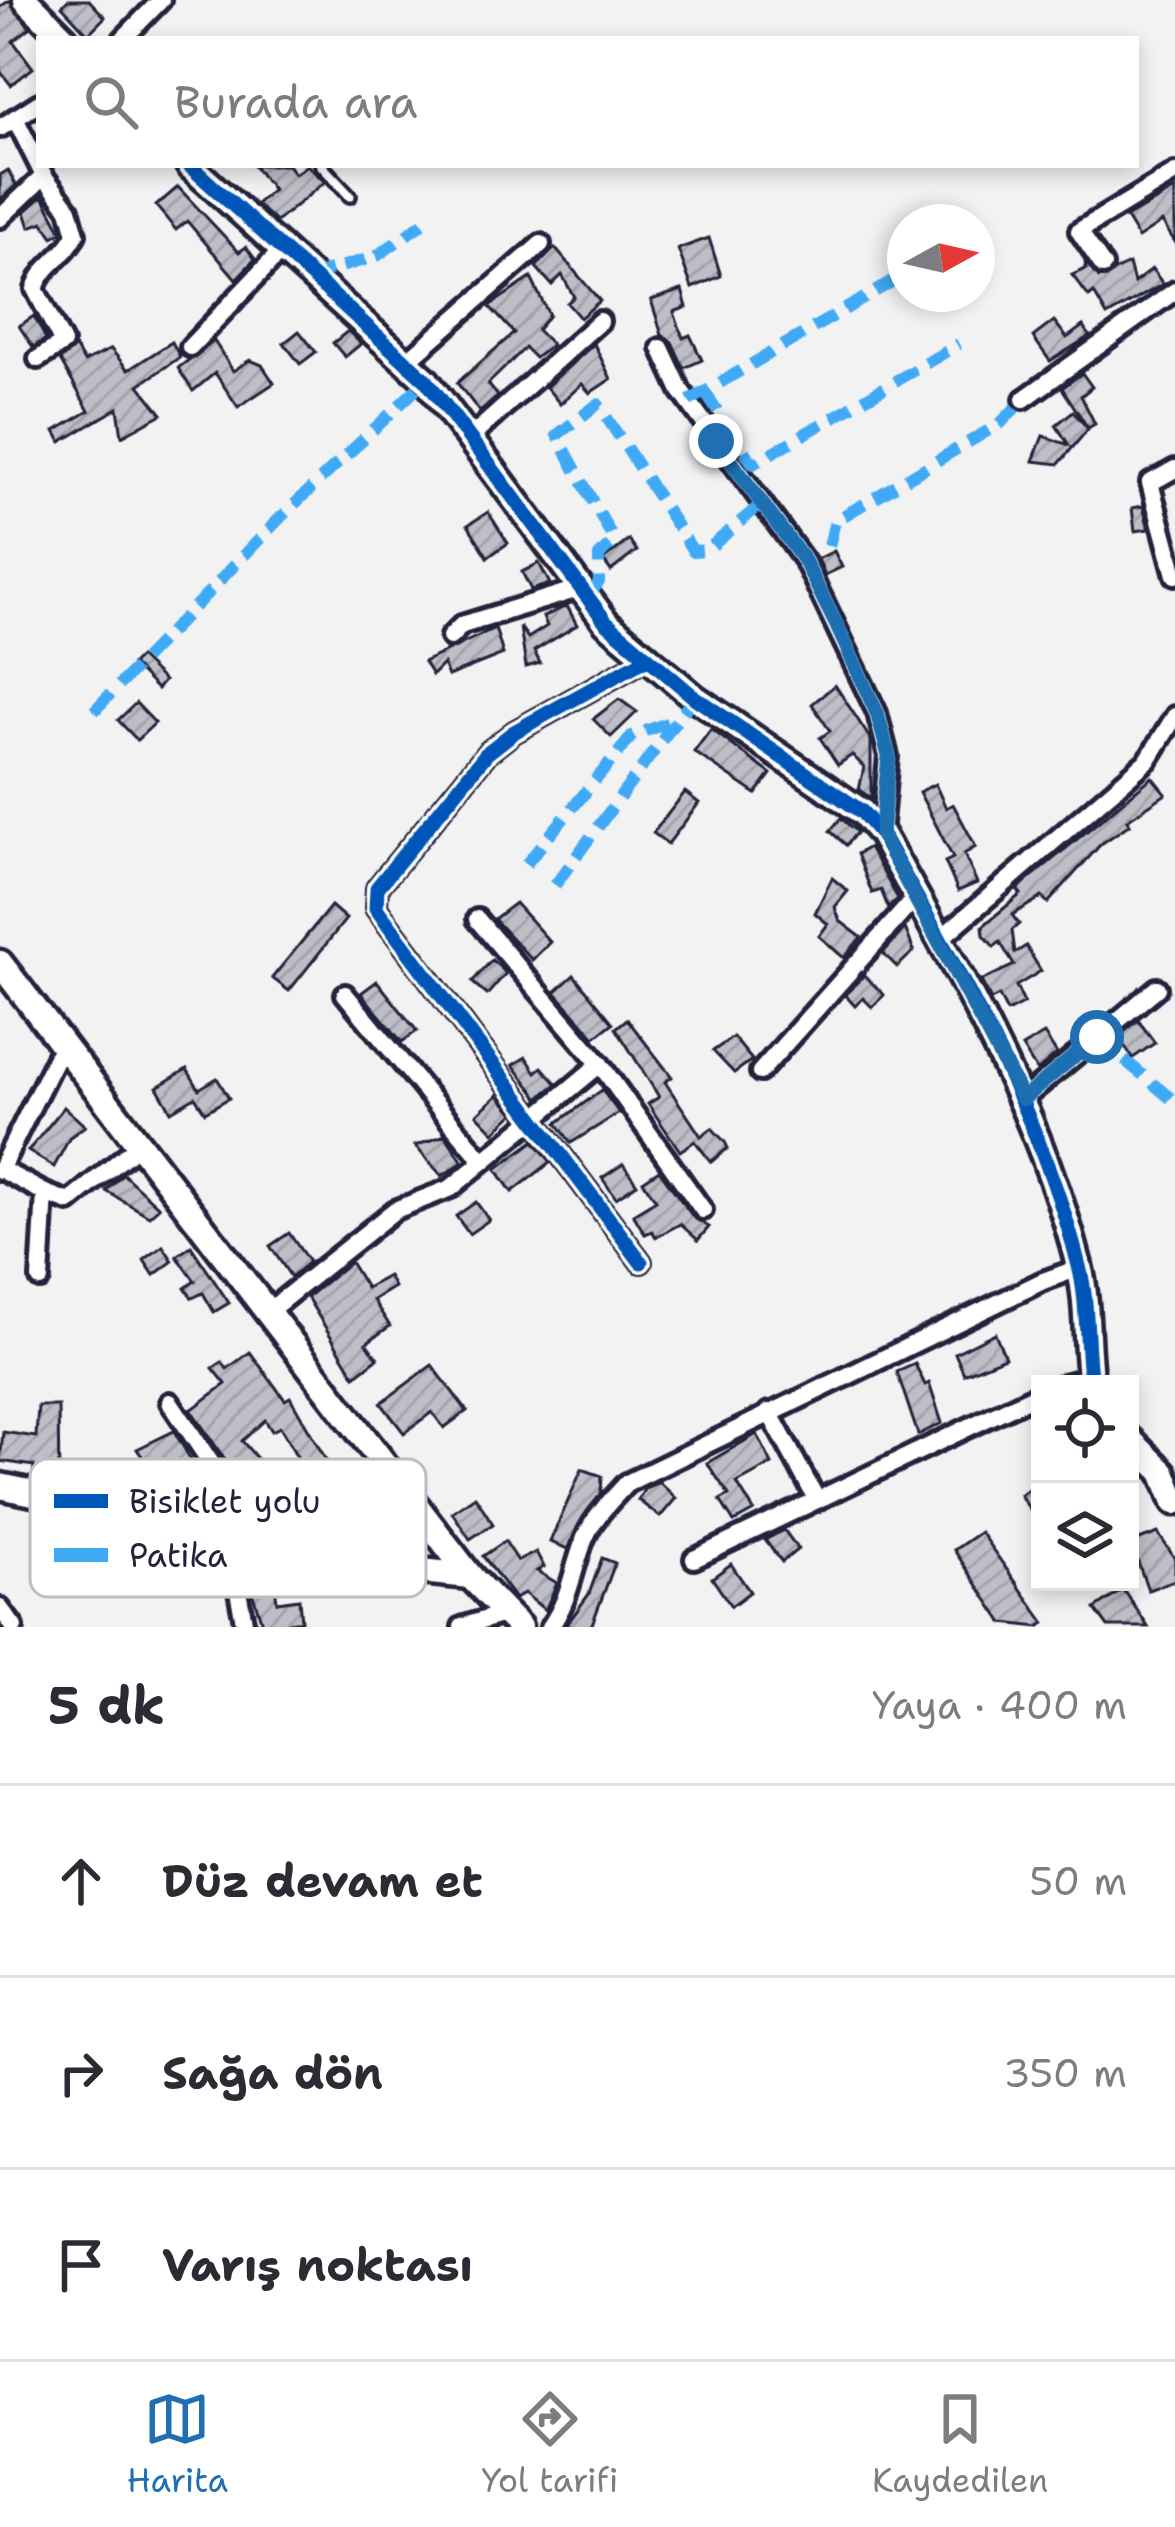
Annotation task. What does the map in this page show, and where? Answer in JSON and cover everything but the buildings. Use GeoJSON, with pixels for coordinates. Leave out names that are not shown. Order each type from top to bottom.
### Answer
{"type":"FeatureCollection","features":[{"type":"Feature","properties":{"kind":"street"},"geometry":{"type":"LineString","coordinates":[[26,0],[61,36]]}},
{"type":"Feature","properties":{"kind":"street"},"geometry":{"type":"LineString","coordinates":[[126,36],[161,0]]}},
{"type":"Feature","properties":{"kind":"street"},"geometry":{"type":"LineString","coordinates":[[36,105],[8,123],[36,164]]}},
{"type":"Feature","properties":{"kind":"street"},"geometry":{"type":"LineString","coordinates":[[38,359],[63,343],[35,289],[41,270],[68,251],[76,234],[69,209],[39,168]]}},
{"type":"Feature","properties":{"kind":"street"},"geometry":{"type":"LineString","coordinates":[[192,168],[406,362],[472,436],[581,588],[646,659],[862,812],[881,834],[1023,1099],[1079,1268],[1090,1375]]}},
{"type":"Feature","properties":{"kind":"street"},"geometry":{"type":"LineString","coordinates":[[1103,266],[1079,231],[1175,173]]}},
{"type":"Feature","properties":{"kind":"street"},"geometry":{"type":"LineString","coordinates":[[0,218],[44,176]]}},
{"type":"Feature","properties":{"kind":"street"},"geometry":{"type":"LineString","coordinates":[[406,362],[541,244]]}},
{"type":"Feature","properties":{"kind":"street"},"geometry":{"type":"LineString","coordinates":[[190,347],[281,251]]}},
{"type":"Feature","properties":{"kind":"street"},"geometry":{"type":"LineString","coordinates":[[1024,399],[1175,291]]}},
{"type":"Feature","properties":{"kind":"street"},"geometry":{"type":"LineString","coordinates":[[472,436],[600,321]]}},
{"type":"Feature","properties":{"kind":"street"},"geometry":{"type":"LineString","coordinates":[[661,348],[681,391],[805,562],[877,713],[889,756],[881,834]]}},
{"type":"Feature","properties":{"kind":"street"},"geometry":{"type":"LineString","coordinates":[[1175,469],[1150,483],[1175,575]]}},
{"type":"Feature","properties":{"kind":"street"},"geometry":{"type":"LineString","coordinates":[[450,637],[462,625],[581,588]]}},
{"type":"Feature","properties":{"kind":"street"},"geometry":{"type":"LineString","coordinates":[[641,1262],[537,1116],[376,908],[377,888],[488,753],[514,732],[646,659]]}},
{"type":"Feature","properties":{"kind":"street"},"geometry":{"type":"LineString","coordinates":[[940,940],[1148,760],[1175,716]]}},
{"type":"Feature","properties":{"kind":"street"},"geometry":{"type":"LineString","coordinates":[[760,1072],[916,897]]}},
{"type":"Feature","properties":{"kind":"street"},"geometry":{"type":"LineString","coordinates":[[477,919],[600,1064],[703,1210]]}},
{"type":"Feature","properties":{"kind":"street"},"geometry":{"type":"LineString","coordinates":[[2,973],[64,1041],[382,1459]]}},
{"type":"Feature","properties":{"kind":"street"},"geometry":{"type":"LineString","coordinates":[[1023,1099],[1156,988]]}},
{"type":"Feature","properties":{"kind":"street"},"geometry":{"type":"LineString","coordinates":[[345,994],[483,1161]]}},
{"type":"Feature","properties":{"kind":"street"},"geometry":{"type":"LineString","coordinates":[[64,1041],[0,1170],[69,1202],[140,1144]]}},
{"type":"Feature","properties":{"kind":"street"},"geometry":{"type":"LineString","coordinates":[[270,1310],[395,1210],[451,1188],[600,1064]]}},
{"type":"Feature","properties":{"kind":"street"},"geometry":{"type":"LineString","coordinates":[[40,1279],[45,1193]]}},
{"type":"Feature","properties":{"kind":"street"},"geometry":{"type":"LineString","coordinates":[[550,1627],[569,1600],[582,1544],[594,1519],[627,1483],[1079,1268]]}},
{"type":"Feature","properties":{"kind":"street"},"geometry":{"type":"LineString","coordinates":[[694,1559],[1031,1397]]}},
{"type":"Feature","properties":{"kind":"street"},"geometry":{"type":"LineString","coordinates":[[170,1402],[208,1459]]}},
{"type":"Feature","properties":{"kind":"street"},"geometry":{"type":"LineString","coordinates":[[769,1412],[817,1500]]}},
{"type":"Feature","properties":{"kind":"street"},"geometry":{"type":"LineString","coordinates":[[1139,1447],[1169,1472],[1175,1502]]}},
{"type":"Feature","properties":{"kind":"street"},"geometry":{"type":"LineString","coordinates":[[0,1486],[30,1492]]}},
{"type":"Feature","properties":{"kind":"street"},"geometry":{"type":"LineString","coordinates":[[426,1517],[511,1620]]}},
{"type":"Feature","properties":{"kind":"street"},"geometry":{"type":"LineString","coordinates":[[426,1572],[470,1576]]}},
{"type":"Feature","properties":{"kind":"street"},"geometry":{"type":"LineString","coordinates":[[239,1597],[245,1627]]}},
{"type":"Feature","properties":{"kind":"street"},"geometry":{"type":"LineString","coordinates":[[0,1608],[14,1627]]}},
{"type":"Feature","properties":{"kind":"street"},"geometry":{"type":"LineString","coordinates":[[462,1627],[511,1620]]}},
{"type":"Feature","properties":{"kind":"lane"},"geometry":{"type":"LineString","coordinates":[[324,168],[350,196]]}},
{"type":"Feature","properties":{"kind":"marked path"},"geometry":{"type":"LineString","coordinates":[[308,277],[377,256],[423,223]]}},
{"type":"Feature","properties":{"kind":"marked path"},"geometry":{"type":"LineString","coordinates":[[689,401],[887,285]]}},
{"type":"Feature","properties":{"kind":"marked path"},"geometry":{"type":"LineString","coordinates":[[704,391],[753,464],[959,344]]}},
{"type":"Feature","properties":{"kind":"marked path"},"geometry":{"type":"LineString","coordinates":[[94,711],[281,517],[426,380]]}},
{"type":"Feature","properties":{"kind":"marked path"},"geometry":{"type":"LineString","coordinates":[[829,546],[835,521],[1001,423],[1024,399]]}},
{"type":"Feature","properties":{"kind":"marked path"},"geometry":{"type":"LineString","coordinates":[[588,597],[599,582],[599,556],[612,543],[611,535],[557,435],[598,404],[693,551],[707,550],[760,505]]}},
{"type":"Feature","properties":{"kind":"marked path"},"geometry":{"type":"LineString","coordinates":[[555,885],[694,697]]}},
{"type":"Feature","properties":{"kind":"marked path"},"geometry":{"type":"LineString","coordinates":[[526,864],[632,736],[678,719]]}},
{"type":"Feature","properties":{"kind":"marked path"},"geometry":{"type":"LineString","coordinates":[[1097,1037],[1175,1102]]}},
{"type":"Feature","properties":{"kind":"cycle path"},"geometry":{"type":"LineString","coordinates":[[192,168],[426,380],[606,622],[694,697],[862,812],[881,834],[995,1044],[1043,1153],[1082,1281],[1090,1375]]}},
{"type":"Feature","properties":{"kind":"cycle path"},"geometry":{"type":"LineString","coordinates":[[641,1262],[376,908],[377,888],[487,753],[514,732],[646,659]]}},
{"type":"Feature","properties":{"kind":"route"},"geometry":{"type":"LineString","coordinates":[[716,441],[805,562],[837,626],[877,713],[889,756],[881,834],[1023,1099],[1097,1037]]}}]}
